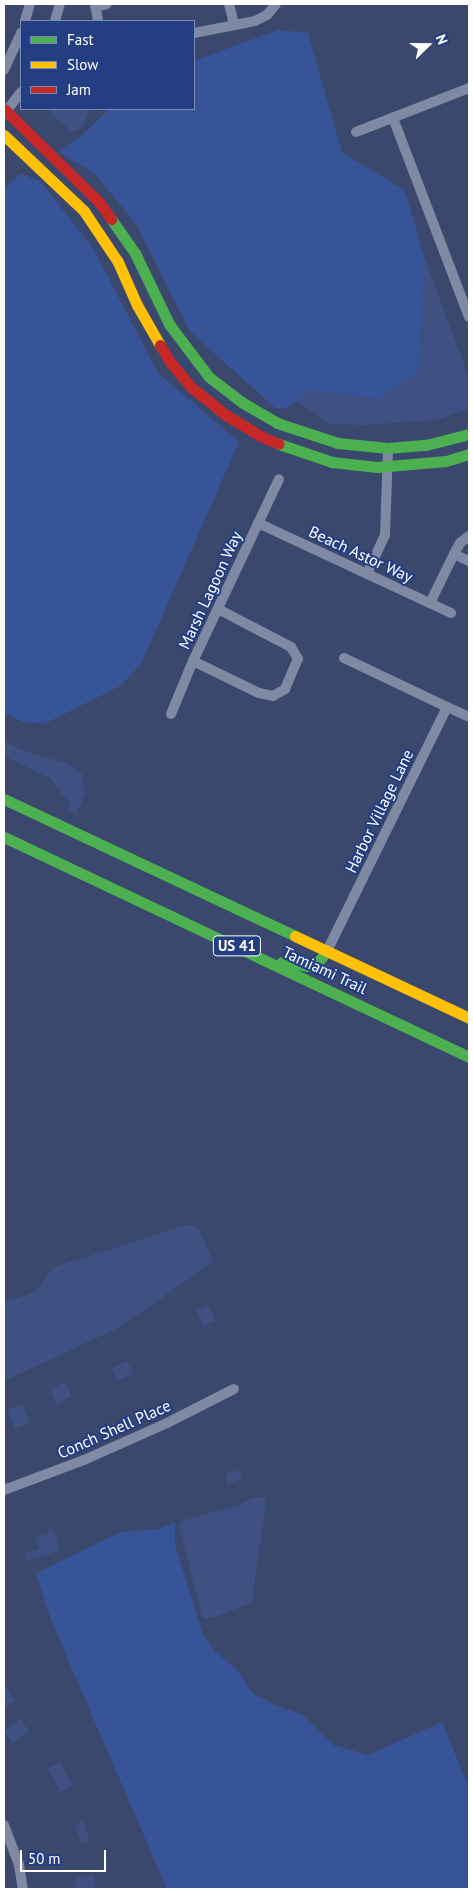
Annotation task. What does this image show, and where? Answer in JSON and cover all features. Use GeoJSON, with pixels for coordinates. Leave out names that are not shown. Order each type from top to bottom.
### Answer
{"type":"FeatureCollection","features":[{"type":"Feature","properties":{"kind":"street"},"geometry":{"type":"LineString","coordinates":[[25,20],[30,4]]}},
{"type":"Feature","properties":{"kind":"street"},"geometry":{"type":"LineString","coordinates":[[55,20],[60,4]]}},
{"type":"Feature","properties":{"kind":"street"},"geometry":{"type":"LineString","coordinates":[[98,20],[95,5],[107,4]]}},
{"type":"Feature","properties":{"kind":"street"},"geometry":{"type":"LineString","coordinates":[[229,4],[234,24]]}},
{"type":"Feature","properties":{"kind":"street"},"geometry":{"type":"LineString","coordinates":[[195,33],[255,20],[267,15],[276,4]]}},
{"type":"Feature","properties":{"kind":"street"},"geometry":{"type":"LineString","coordinates":[[4,70],[20,36]]}},
{"type":"Feature","properties":{"kind":"street"},"geometry":{"type":"LineString","coordinates":[[356,132],[469,88]]}},
{"type":"Feature","properties":{"kind":"street"},"geometry":{"type":"LineString","coordinates":[[20,93],[5,112],[78,179],[110,216],[135,254],[169,324],[210,377],[243,403],[277,423],[338,443],[388,448],[426,445],[469,434]]}},
{"type":"Feature","properties":{"kind":"street"},"geometry":{"type":"LineString","coordinates":[[393,118],[466,298],[469,318]]}},
{"type":"Feature","properties":{"kind":"street"},"geometry":{"type":"LineString","coordinates":[[4,135],[84,211],[118,262],[153,335],[171,362],[191,387],[226,415],[262,437],[297,452],[332,462],[387,467],[446,461],[469,454]]}},
{"type":"Feature","properties":{"kind":"street"},"geometry":{"type":"LineString","coordinates":[[367,574],[385,535],[388,448]]}},
{"type":"Feature","properties":{"kind":"street","name":"Marsh Lagoon Way"},"geometry":{"type":"LineString","coordinates":[[171,714],[193,661],[279,479]]}},
{"type":"Feature","properties":{"kind":"street","name":"Beach Astor Way"},"geometry":{"type":"LineString","coordinates":[[258,523],[451,613]]}},
{"type":"Feature","properties":{"kind":"street"},"geometry":{"type":"LineString","coordinates":[[430,603],[460,543],[469,536]]}},
{"type":"Feature","properties":{"kind":"street"},"geometry":{"type":"LineString","coordinates":[[454,554],[469,561]]}},
{"type":"Feature","properties":{"kind":"street"},"geometry":{"type":"LineString","coordinates":[[193,661],[259,693],[273,696],[285,689],[298,659],[291,647],[218,609]]}},
{"type":"Feature","properties":{"kind":"street"},"geometry":{"type":"LineString","coordinates":[[344,658],[469,717]]}},
{"type":"Feature","properties":{"kind":"street","name":"Harbor Village Lane"},"geometry":{"type":"LineString","coordinates":[[327,951],[447,707]]}},
{"type":"Feature","properties":{"kind":"street","name":"Tamiami Trail"},"geometry":{"type":"LineString","coordinates":[[7,802],[469,1018]]}},
{"type":"Feature","properties":{"kind":"street","name":"Tamiami Trail"},"geometry":{"type":"LineString","coordinates":[[4,837],[469,1057]]}},
{"type":"Feature","properties":{"kind":"street"},"geometry":{"type":"LineString","coordinates":[[267,960],[308,966],[318,962],[327,951]]}},
{"type":"Feature","properties":{"kind":"street","name":"Conch Shell Place"},"geometry":{"type":"LineString","coordinates":[[4,1490],[84,1460],[167,1423],[234,1389]]}},
{"type":"Feature","properties":{"kind":"street"},"geometry":{"type":"LineString","coordinates":[[4,1825],[19,1865],[23,1889]]}},
{"type":"Feature","properties":{"kind":"shaded area"},"geometry":{"type":"Polygon","coordinates":[[[278,30],[308,33],[342,152],[405,191],[424,256],[419,372],[378,399],[308,390],[297,401],[286,408],[275,408],[190,331],[136,224],[95,174],[59,152],[79,138],[108,110],[195,110],[195,61],[278,30]]]}},
{"type":"Feature","properties":{"kind":"shaded area"},"geometry":{"type":"Polygon","coordinates":[[[52,110],[89,110],[83,127],[73,132],[50,113],[52,110]]]}},
{"type":"Feature","properties":{"kind":"shaded area"},"geometry":{"type":"Polygon","coordinates":[[[21,174],[40,181],[93,248],[158,373],[239,442],[141,664],[120,686],[44,724],[23,722],[4,713],[4,188],[21,174]]]}},
{"type":"Feature","properties":{"kind":"shaded area"},"geometry":{"type":"Polygon","coordinates":[[[424,256],[469,378],[469,409],[435,420],[365,425],[329,424],[297,401],[308,390],[378,399],[419,372],[424,256]]]}},
{"type":"Feature","properties":{"kind":"shaded area"},"geometry":{"type":"Polygon","coordinates":[[[4,741],[23,751],[66,763],[82,774],[85,794],[76,814],[69,810],[70,804],[50,778],[4,756],[4,741]]]}},
{"type":"Feature","properties":{"kind":"shaded area"},"geometry":{"type":"Polygon","coordinates":[[[186,1225],[194,1225],[199,1229],[213,1262],[118,1328],[4,1381],[4,1302],[29,1294],[40,1287],[50,1271],[55,1267],[186,1225]]]}},
{"type":"Feature","properties":{"kind":"shaded area"},"geometry":{"type":"Polygon","coordinates":[[[208,1305],[216,1321],[203,1325],[197,1310],[208,1305]]]}},
{"type":"Feature","properties":{"kind":"shaded area"},"geometry":{"type":"Polygon","coordinates":[[[127,1361],[133,1374],[118,1381],[112,1368],[127,1361]]]}},
{"type":"Feature","properties":{"kind":"shaded area"},"geometry":{"type":"Polygon","coordinates":[[[66,1382],[71,1396],[57,1405],[50,1389],[66,1382]]]}},
{"type":"Feature","properties":{"kind":"shaded area"},"geometry":{"type":"Polygon","coordinates":[[[23,1404],[30,1423],[15,1428],[8,1409],[23,1404]]]}},
{"type":"Feature","properties":{"kind":"shaded area"},"geometry":{"type":"Polygon","coordinates":[[[238,1470],[243,1478],[227,1484],[226,1474],[238,1470]]]}},
{"type":"Feature","properties":{"kind":"shaded area"},"geometry":{"type":"Polygon","coordinates":[[[255,1497],[265,1497],[266,1505],[253,1602],[215,1617],[203,1619],[179,1527],[182,1521],[241,1504],[255,1497]]]}},
{"type":"Feature","properties":{"kind":"shaded area"},"geometry":{"type":"Polygon","coordinates":[[[175,1523],[175,1545],[203,1635],[214,1650],[238,1671],[251,1692],[279,1707],[301,1714],[333,1745],[368,1755],[442,1722],[469,1788],[469,1889],[167,1889],[51,1620],[36,1573],[121,1532],[159,1529],[175,1523]]]}},
{"type":"Feature","properties":{"kind":"shaded area"},"geometry":{"type":"Polygon","coordinates":[[[53,1529],[60,1550],[27,1561],[24,1554],[39,1548],[35,1536],[49,1533],[48,1531],[53,1529]]]}},
{"type":"Feature","properties":{"kind":"shaded area"},"geometry":{"type":"Polygon","coordinates":[[[4,1682],[15,1701],[4,1708],[4,1682]]]}},
{"type":"Feature","properties":{"kind":"shaded area"},"geometry":{"type":"Polygon","coordinates":[[[20,1719],[29,1731],[13,1743],[4,1731],[20,1719]]]}},
{"type":"Feature","properties":{"kind":"shaded area"},"geometry":{"type":"Polygon","coordinates":[[[60,1762],[73,1785],[60,1792],[48,1769],[60,1762]]]}},
{"type":"Feature","properties":{"kind":"shaded area"},"geometry":{"type":"Polygon","coordinates":[[[83,1821],[90,1841],[81,1844],[74,1824],[83,1821]]]}},
{"type":"Feature","properties":{"kind":"shaded area"},"geometry":{"type":"Polygon","coordinates":[[[94,1876],[95,1889],[76,1889],[75,1877],[94,1876]]]}},
{"type":"Feature","properties":{"kind":"traffic: fast"},"geometry":{"type":"LineString","coordinates":[[111,219],[135,253],[169,324],[209,377],[243,403],[277,423],[338,443],[388,448],[426,445],[469,434]]}},
{"type":"Feature","properties":{"kind":"traffic: fast"},"geometry":{"type":"LineString","coordinates":[[279,444],[332,462],[377,467],[446,461],[469,454]]}},
{"type":"Feature","properties":{"kind":"traffic: fast"},"geometry":{"type":"LineString","coordinates":[[4,799],[295,936]]}},
{"type":"Feature","properties":{"kind":"traffic: fast"},"geometry":{"type":"LineString","coordinates":[[4,837],[469,1057]]}},
{"type":"Feature","properties":{"kind":"traffic: fast"},"geometry":{"type":"LineString","coordinates":[[282,962],[308,966],[318,962],[327,951]]}},
{"type":"Feature","properties":{"kind":"traffic: slow"},"geometry":{"type":"LineString","coordinates":[[4,135],[84,211],[118,262],[137,305],[160,345]]}},
{"type":"Feature","properties":{"kind":"traffic: slow"},"geometry":{"type":"LineString","coordinates":[[295,936],[469,1018]]}},
{"type":"Feature","properties":{"kind":"traffic: jam"},"geometry":{"type":"LineString","coordinates":[[4,109],[99,202],[111,219]]}},
{"type":"Feature","properties":{"kind":"traffic: jam"},"geometry":{"type":"LineString","coordinates":[[160,345],[171,363],[191,387],[226,415],[262,437],[279,444]]}}]}
